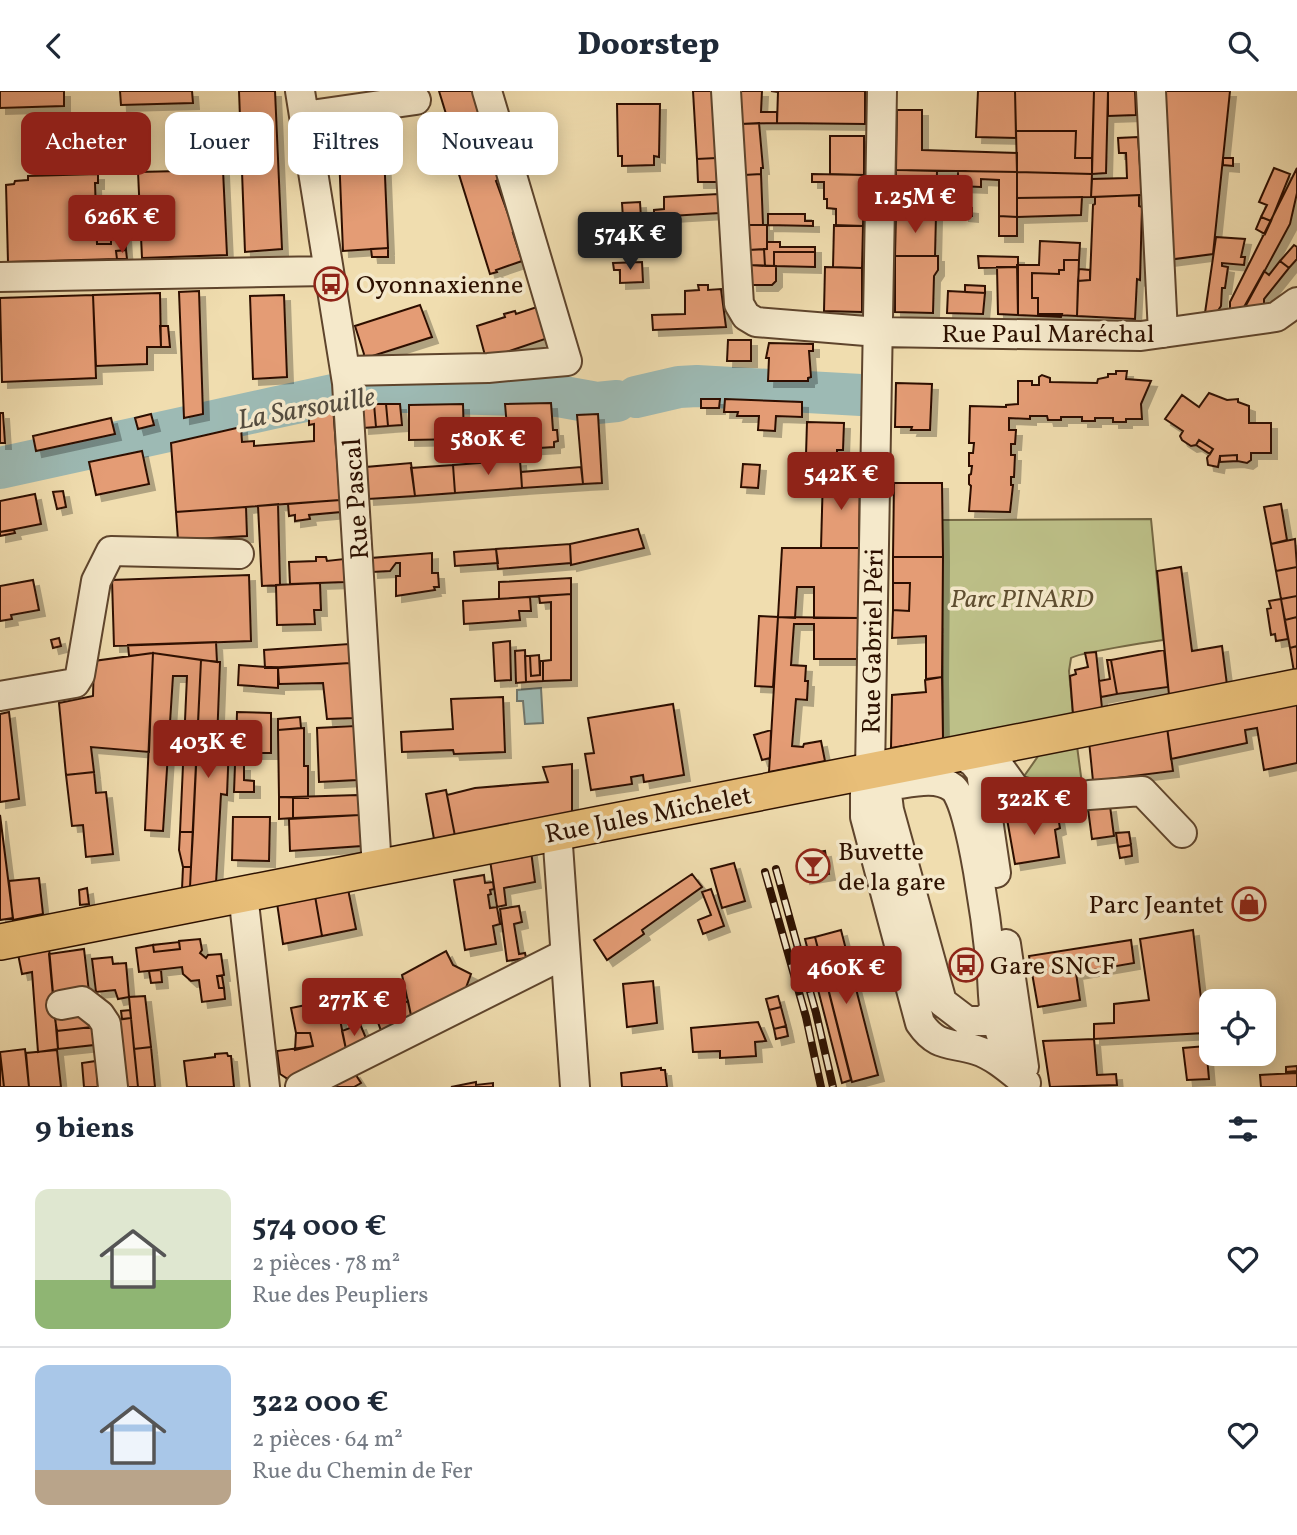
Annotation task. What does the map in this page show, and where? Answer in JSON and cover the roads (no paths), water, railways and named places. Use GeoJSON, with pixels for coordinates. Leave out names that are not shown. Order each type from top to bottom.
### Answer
{"type":"FeatureCollection","features":[{"type":"Feature","properties":{"kind":"main road","name":"Rue Jules Michelet"},"geometry":{"type":"LineString","coordinates":[[0,942],[557,831],[971,763],[1297,687]]}},
{"type":"Feature","properties":{"kind":"street"},"geometry":{"type":"LineString","coordinates":[[347,387],[488,368],[567,361],[488,91]]}},
{"type":"Feature","properties":{"kind":"street","name":"Rue Paul Maréchal"},"geometry":{"type":"LineString","coordinates":[[726,91],[739,304],[746,316],[756,322],[877,332],[1141,336],[1276,317],[1297,303]]}},
{"type":"Feature","properties":{"kind":"street","name":"Rue Gabriel Péri"},"geometry":{"type":"LineString","coordinates":[[878,779],[877,332],[882,91]]}},
{"type":"Feature","properties":{"kind":"street"},"geometry":{"type":"LineString","coordinates":[[1151,91],[1163,333]]}},
{"type":"Feature","properties":{"kind":"street"},"geometry":{"type":"LineString","coordinates":[[302,103],[416,100]]}},
{"type":"Feature","properties":{"kind":"street","name":"Rue Pascal"},"geometry":{"type":"LineString","coordinates":[[302,103],[347,387],[377,868]]}},
{"type":"Feature","properties":{"kind":"street"},"geometry":{"type":"LineString","coordinates":[[0,277],[328,271]]}},
{"type":"Feature","properties":{"kind":"street"},"geometry":{"type":"LineString","coordinates":[[0,697],[75,683],[80,675],[96,581],[111,551],[239,554]]}},
{"type":"Feature","properties":{"kind":"street"},"geometry":{"type":"LineString","coordinates":[[1026,1085],[971,763],[998,765],[1016,790],[1054,800],[1142,791],[1182,833]]}},
{"type":"Feature","properties":{"kind":"street"},"geometry":{"type":"LineString","coordinates":[[878,779],[942,1002],[967,1021],[984,1021],[994,1011]]}},
{"type":"Feature","properties":{"kind":"street"},"geometry":{"type":"LineString","coordinates":[[878,779],[938,780],[955,789],[964,807],[985,921],[994,1011],[1001,1039],[1026,1085],[1000,1062],[978,1050],[937,1042],[920,1023],[865,817],[865,790],[878,779]]}},
{"type":"Feature","properties":{"kind":"street"},"geometry":{"type":"LineString","coordinates":[[557,831],[575,1087]]}},
{"type":"Feature","properties":{"kind":"street"},"geometry":{"type":"LineString","coordinates":[[243,894],[265,1087]]}},
{"type":"Feature","properties":{"kind":"street"},"geometry":{"type":"LineString","coordinates":[[300,1087],[565,954]]}},
{"type":"Feature","properties":{"kind":"street"},"geometry":{"type":"LineString","coordinates":[[61,1005],[82,1001],[100,1015],[106,1024],[113,1087]]}},
{"type":"Feature","properties":{"kind":"street"},"geometry":{"type":"LineString","coordinates":[[994,1011],[1019,1033]]}},
{"type":"Feature","properties":{"kind":"water"},"geometry":{"type":"Polygon","coordinates":[[[541,688],[543,723],[525,724],[523,701],[517,701],[517,690],[541,688]]]}},
{"type":"Feature","properties":{"kind":"waterway","name":"La Sarsouille"},"geometry":{"type":"LineString","coordinates":[[636,397],[679,387],[697,386],[861,395]]}},
{"type":"Feature","properties":{"kind":"waterway","name":"La Sarsouille"},"geometry":{"type":"LineString","coordinates":[[0,468],[333,395],[368,391],[558,396],[597,403],[617,401]]}},
{"type":"Feature","properties":{"kind":"railway"},"geometry":{"type":"LineString","coordinates":[[776,869],[816,1013],[833,1087]]}},
{"type":"Feature","properties":{"kind":"railway"},"geometry":{"type":"LineString","coordinates":[[765,872],[806,1017],[821,1087]]}},
{"type":"Feature","properties":{"kind":"place","name":"Oyonnaxienne"},"geometry":{"type":"Point","coordinates":[331,284]}},
{"type":"Feature","properties":{"kind":"place","name":"Buvette de la gare"},"geometry":{"type":"Point","coordinates":[813,866]}},
{"type":"Feature","properties":{"kind":"place","name":"Parc Jeantet"},"geometry":{"type":"Point","coordinates":[1249,904]}},
{"type":"Feature","properties":{"kind":"place","name":"Gare SNCF"},"geometry":{"type":"Point","coordinates":[966,965]}},
{"type":"Feature","properties":{"kind":"park label","name":"Parc PINARD"},"geometry":{"type":"Point","coordinates":[1022,598]}}]}
